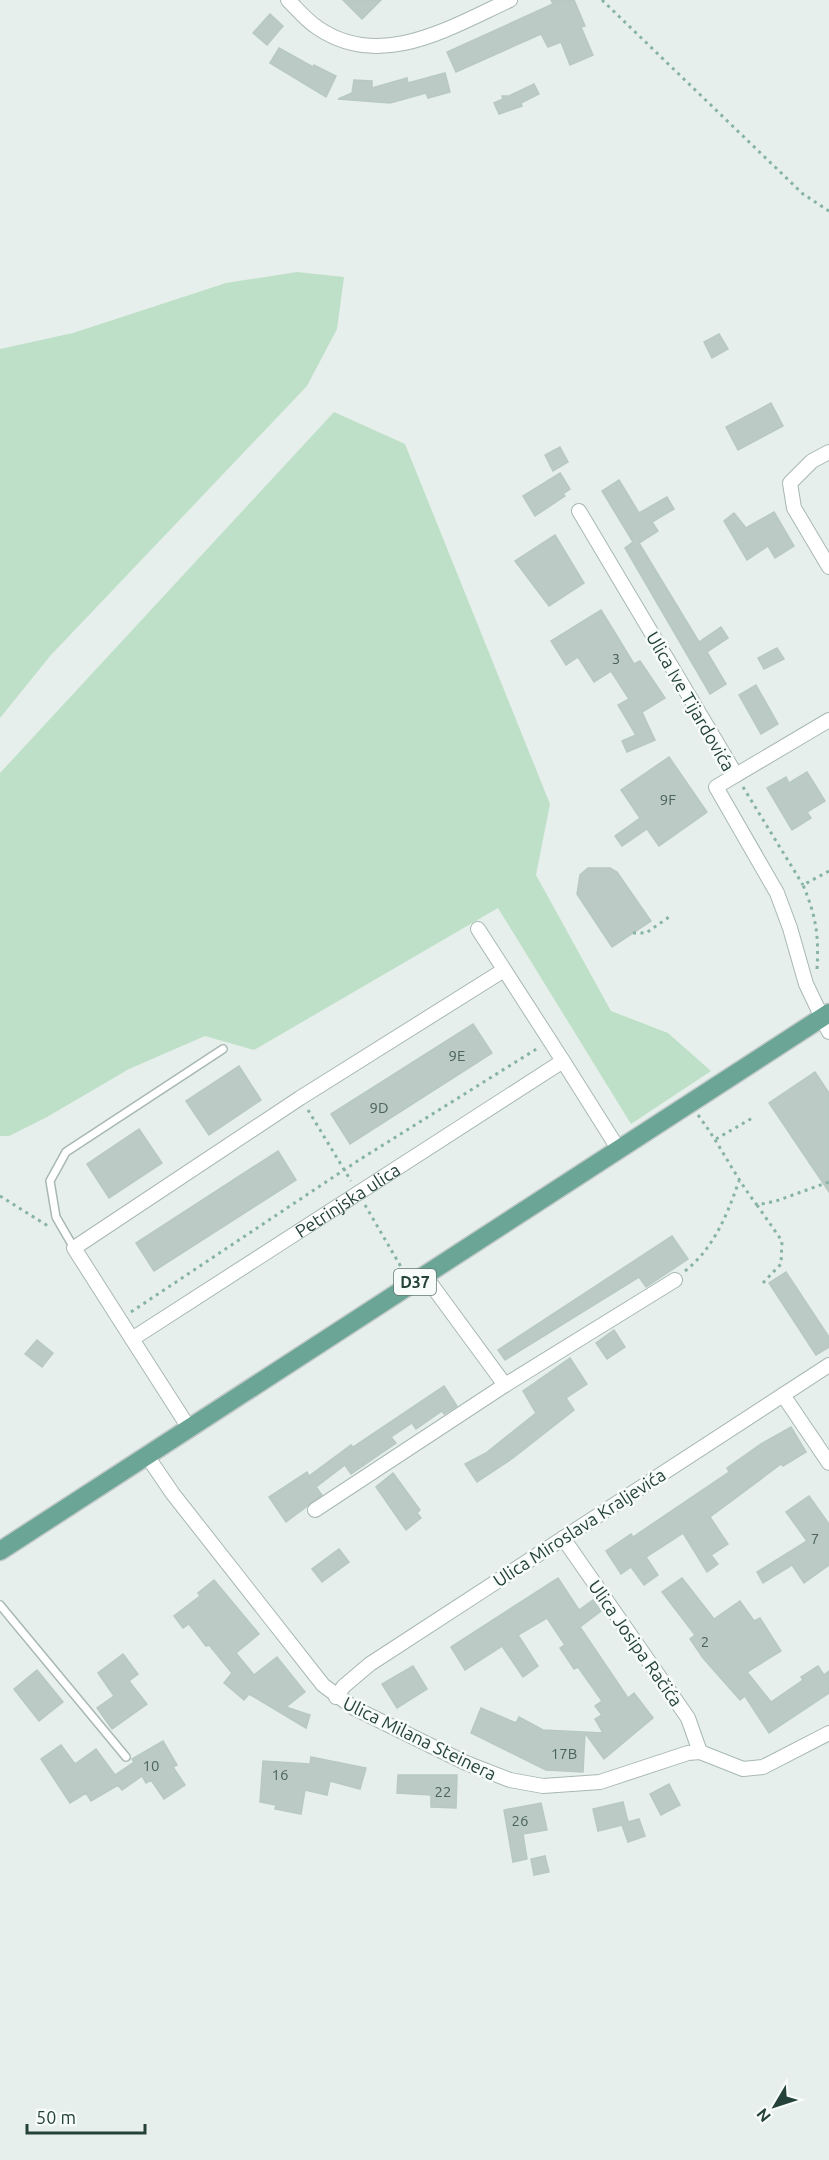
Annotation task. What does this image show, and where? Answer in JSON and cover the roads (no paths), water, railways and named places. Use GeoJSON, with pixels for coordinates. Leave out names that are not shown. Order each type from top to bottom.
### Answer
{"type":"FeatureCollection","features":[{"type":"Feature","properties":{"kind":"main road","name":"D37"},"geometry":{"type":"LineString","coordinates":[[0,1551],[619,1149],[826,1021]]}},
{"type":"Feature","properties":{"kind":"street"},"geometry":{"type":"LineString","coordinates":[[288,0],[311,22],[330,35],[355,44],[383,46],[418,41],[510,0]]}},
{"type":"Feature","properties":{"kind":"street"},"geometry":{"type":"LineString","coordinates":[[829,452],[812,461],[790,483],[794,508],[829,567]]}},
{"type":"Feature","properties":{"kind":"street","name":"Ulica Ive Tijardovića"},"geometry":{"type":"LineString","coordinates":[[579,511],[736,775],[716,787],[777,893],[812,1000],[826,1021]]}},
{"type":"Feature","properties":{"kind":"street"},"geometry":{"type":"LineString","coordinates":[[736,775],[829,720]]}},
{"type":"Feature","properties":{"kind":"street"},"geometry":{"type":"LineString","coordinates":[[478,929],[619,1149]]}},
{"type":"Feature","properties":{"kind":"street"},"geometry":{"type":"LineString","coordinates":[[189,1428],[74,1248],[300,1098],[504,970]]}},
{"type":"Feature","properties":{"kind":"street","name":"Petrinjska ulica"},"geometry":{"type":"LineString","coordinates":[[132,1339],[563,1060]]}},
{"type":"Feature","properties":{"kind":"street"},"geometry":{"type":"LineString","coordinates":[[424,1276],[505,1385]]}},
{"type":"Feature","properties":{"kind":"street"},"geometry":{"type":"LineString","coordinates":[[315,1510],[505,1385],[675,1280]]}},
{"type":"Feature","properties":{"kind":"street","name":"Ulica Miroslava Kraljevića"},"geometry":{"type":"LineString","coordinates":[[336,1697],[350,1680],[370,1664],[829,1365]]}},
{"type":"Feature","properties":{"kind":"street"},"geometry":{"type":"LineString","coordinates":[[783,1395],[829,1463]]}},
{"type":"Feature","properties":{"kind":"street","name":"Ulica Milana Steinera"},"geometry":{"type":"LineString","coordinates":[[147,1456],[173,1494],[303,1663],[336,1697],[354,1708],[490,1774],[526,1783],[563,1786],[600,1782],[639,1771],[678,1754],[700,1752]]}},
{"type":"Feature","properties":{"kind":"street","name":"Ulica Josipa Račića"},"geometry":{"type":"LineString","coordinates":[[563,1538],[683,1711],[700,1752]]}},
{"type":"Feature","properties":{"kind":"street"},"geometry":{"type":"LineString","coordinates":[[700,1752],[743,1769],[763,1767],[829,1733]]}},
{"type":"Feature","properties":{"kind":"lane"},"geometry":{"type":"LineString","coordinates":[[74,1248],[56,1217],[50,1181],[66,1152],[223,1049]]}},
{"type":"Feature","properties":{"kind":"lane"},"geometry":{"type":"LineString","coordinates":[[0,1605],[126,1757]]}}]}
